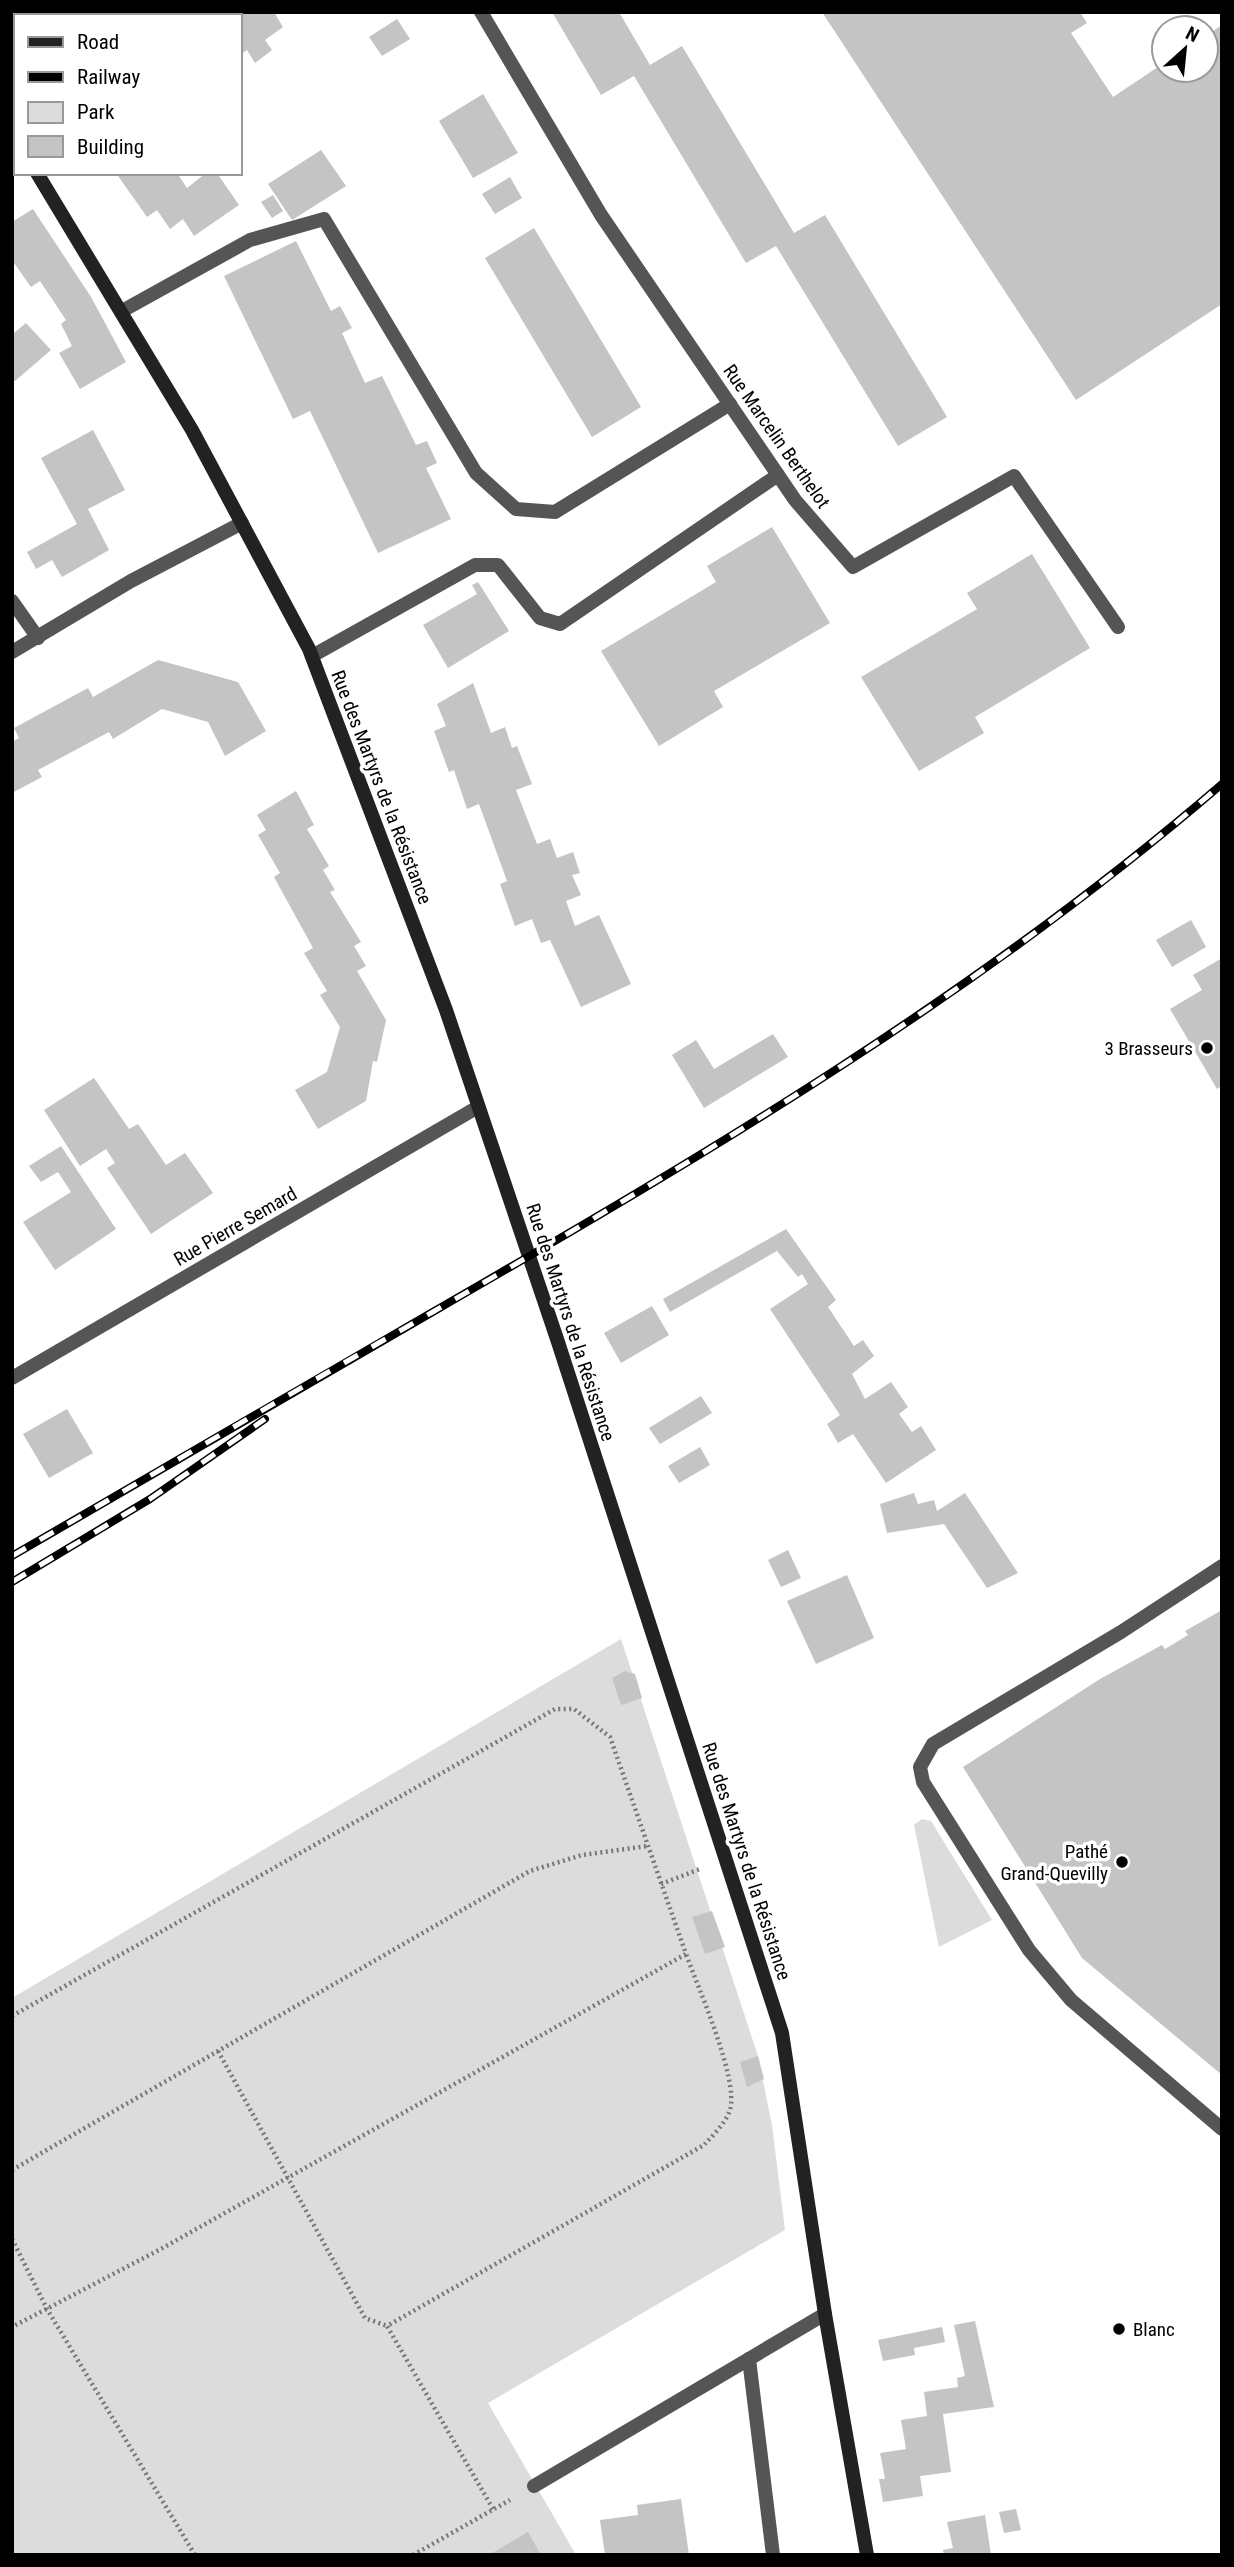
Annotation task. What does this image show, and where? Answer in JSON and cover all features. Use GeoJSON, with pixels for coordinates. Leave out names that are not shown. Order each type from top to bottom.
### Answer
{"type":"FeatureCollection","features":[{"type":"Feature","properties":{"kind":"street","name":"Rue Marcelin Berthelot"},"geometry":{"type":"LineString","coordinates":[[481,12],[601,215],[795,500],[853,567],[1014,477],[1118,627]]}},
{"type":"Feature","properties":{"kind":"street","name":"Rue des Martyrs de la Résistance"},"geometry":{"type":"LineString","coordinates":[[38,175],[192,430],[312,656],[446,1010],[782,2033],[825,2314],[867,2555]]}},
{"type":"Feature","properties":{"kind":"street"},"geometry":{"type":"LineString","coordinates":[[122,311],[250,240],[324,219],[476,473],[516,509],[555,512],[730,404]]}},
{"type":"Feature","properties":{"kind":"street"},"geometry":{"type":"LineString","coordinates":[[312,656],[475,565],[498,565],[540,618],[560,624],[778,475]]}},
{"type":"Feature","properties":{"kind":"street"},"geometry":{"type":"LineString","coordinates":[[12,652],[131,581],[242,523]]}},
{"type":"Feature","properties":{"kind":"street"},"geometry":{"type":"LineString","coordinates":[[12,601],[38,638]]}},
{"type":"Feature","properties":{"kind":"street","name":"Rue Pierre Semard"},"geometry":{"type":"LineString","coordinates":[[12,1378],[478,1107]]}},
{"type":"Feature","properties":{"kind":"street"},"geometry":{"type":"LineString","coordinates":[[1222,1566],[1121,1632],[933,1744],[920,1767],[923,1782],[931,1796],[1029,1950],[1071,2000],[1222,2129]]}},
{"type":"Feature","properties":{"kind":"street"},"geometry":{"type":"LineString","coordinates":[[534,2486],[825,2314]]}},
{"type":"Feature","properties":{"kind":"street"},"geometry":{"type":"LineString","coordinates":[[749,2359],[773,2555]]}},
{"type":"Feature","properties":{"kind":"path"},"geometry":{"type":"LineString","coordinates":[[12,2016],[555,1709],[574,1709],[610,1737],[731,2080],[730,2109],[723,2124],[704,2145],[387,2326]]}},
{"type":"Feature","properties":{"kind":"path"},"geometry":{"type":"LineString","coordinates":[[12,2170],[530,1871],[582,1854],[648,1846]]}},
{"type":"Feature","properties":{"kind":"path"},"geometry":{"type":"LineString","coordinates":[[661,1884],[726,1858]]}},
{"type":"Feature","properties":{"kind":"path"},"geometry":{"type":"LineString","coordinates":[[12,2327],[288,2177],[686,1954]]}},
{"type":"Feature","properties":{"kind":"path"},"geometry":{"type":"LineString","coordinates":[[218,2051],[365,2318],[387,2326],[493,2509]]}},
{"type":"Feature","properties":{"kind":"path"},"geometry":{"type":"LineString","coordinates":[[12,2239],[47,2309],[195,2555]]}},
{"type":"Feature","properties":{"kind":"path"},"geometry":{"type":"LineString","coordinates":[[413,2555],[534,2486]]}},
{"type":"Feature","properties":{"kind":"green space"},"geometry":{"type":"Polygon","coordinates":[[[621,1639],[758,2056],[772,2125],[785,2230],[488,2403],[576,2555],[12,2555],[12,1998],[621,1639]]]}},
{"type":"Feature","properties":{"kind":"green space"},"geometry":{"type":"Polygon","coordinates":[[[922,1819],[931,1821],[992,1920],[939,1947],[914,1825],[922,1819]]]}},
{"type":"Feature","properties":{"kind":"building"},"geometry":{"type":"Polygon","coordinates":[[[274,12],[283,27],[265,40],[272,50],[255,63],[247,50],[242,54],[242,14],[200,14],[274,12]]]}},
{"type":"Feature","properties":{"kind":"building"},"geometry":{"type":"Polygon","coordinates":[[[552,12],[619,12],[650,65],[682,46],[794,233],[825,215],[947,417],[898,446],[776,246],[746,263],[634,76],[601,95],[552,12]]]}},
{"type":"Feature","properties":{"kind":"building"},"geometry":{"type":"Polygon","coordinates":[[[822,12],[1080,12],[1087,23],[1071,33],[1113,97],[1150,72],[1150,84],[1220,84],[1222,25],[1222,304],[1076,400],[822,12]]]}},
{"type":"Feature","properties":{"kind":"building"},"geometry":{"type":"Polygon","coordinates":[[[397,19],[410,39],[382,56],[369,37],[397,19]]]}},
{"type":"Feature","properties":{"kind":"building"},"geometry":{"type":"Polygon","coordinates":[[[483,94],[518,153],[473,178],[439,121],[483,94]]]}},
{"type":"Feature","properties":{"kind":"building"},"geometry":{"type":"Polygon","coordinates":[[[321,150],[346,186],[292,220],[268,184],[321,150]]]}},
{"type":"Feature","properties":{"kind":"building"},"geometry":{"type":"Polygon","coordinates":[[[117,175],[178,175],[187,188],[203,175],[218,175],[239,205],[194,236],[183,219],[170,229],[157,210],[147,217],[117,175]]]}},
{"type":"Feature","properties":{"kind":"building"},"geometry":{"type":"Polygon","coordinates":[[[510,177],[522,198],[495,214],[482,194],[510,177]]]}},
{"type":"Feature","properties":{"kind":"building"},"geometry":{"type":"Polygon","coordinates":[[[273,195],[283,211],[272,218],[261,202],[273,195]]]}},
{"type":"Feature","properties":{"kind":"building"},"geometry":{"type":"Polygon","coordinates":[[[33,209],[91,297],[126,362],[80,389],[59,353],[72,346],[61,324],[66,320],[40,281],[31,287],[12,260],[12,222],[33,209]]]}},
{"type":"Feature","properties":{"kind":"building"},"geometry":{"type":"Polygon","coordinates":[[[534,228],[641,407],[592,437],[485,258],[534,228]]]}},
{"type":"Feature","properties":{"kind":"building"},"geometry":{"type":"Polygon","coordinates":[[[296,241],[331,311],[340,306],[352,328],[342,333],[365,383],[382,376],[416,445],[427,441],[437,463],[426,468],[451,519],[378,553],[310,411],[293,419],[224,276],[296,241]]]}},
{"type":"Feature","properties":{"kind":"building"},"geometry":{"type":"Polygon","coordinates":[[[26,323],[51,350],[15,381],[12,378],[12,332],[26,323]]]}},
{"type":"Feature","properties":{"kind":"building"},"geometry":{"type":"Polygon","coordinates":[[[93,430],[125,490],[88,509],[109,550],[62,577],[52,560],[36,569],[27,552],[77,524],[41,458],[93,430]]]}},
{"type":"Feature","properties":{"kind":"building"},"geometry":{"type":"Polygon","coordinates":[[[772,527],[830,623],[714,691],[723,707],[659,746],[601,651],[716,582],[707,566],[772,527]]]}},
{"type":"Feature","properties":{"kind":"building"},"geometry":{"type":"Polygon","coordinates":[[[1032,554],[1090,648],[975,717],[984,733],[919,771],[861,677],[977,609],[967,593],[1032,554]]]}},
{"type":"Feature","properties":{"kind":"building"},"geometry":{"type":"Polygon","coordinates":[[[478,582],[509,631],[448,668],[423,625],[477,594],[472,585],[478,582]]]}},
{"type":"Feature","properties":{"kind":"building"},"geometry":{"type":"Polygon","coordinates":[[[158,660],[238,682],[266,731],[225,756],[208,722],[162,709],[113,739],[109,732],[38,770],[42,777],[12,793],[12,742],[19,738],[14,728],[88,688],[93,697],[158,660]]]}},
{"type":"Feature","properties":{"kind":"building"},"geometry":{"type":"Polygon","coordinates":[[[473,683],[491,733],[505,727],[512,748],[517,746],[532,784],[516,790],[537,844],[550,839],[557,858],[573,852],[580,873],[572,875],[581,895],[566,901],[575,926],[599,915],[631,984],[581,1007],[550,940],[541,943],[532,919],[515,926],[500,884],[507,881],[479,804],[467,809],[454,770],[449,772],[434,731],[446,726],[437,704],[473,683]]]}},
{"type":"Feature","properties":{"kind":"building"},"geometry":{"type":"Polygon","coordinates":[[[296,791],[314,825],[307,829],[329,866],[323,870],[335,890],[330,892],[361,942],[354,946],[366,966],[357,971],[386,1020],[377,1062],[373,1061],[366,1101],[318,1129],[295,1090],[327,1072],[340,1027],[320,995],[327,991],[304,953],[313,948],[274,877],[280,873],[258,835],[266,830],[257,815],[296,791]]]}},
{"type":"Feature","properties":{"kind":"building"},"geometry":{"type":"Polygon","coordinates":[[[1191,920],[1206,947],[1172,967],[1156,940],[1191,920]]]}},
{"type":"Feature","properties":{"kind":"building","name":"3 Brasseurs"},"geometry":{"type":"Polygon","coordinates":[[[1222,958],[1222,1090],[1220,1087],[1217,1089],[1170,1009],[1202,990],[1193,975],[1222,958]]]}},
{"type":"Feature","properties":{"kind":"building"},"geometry":{"type":"Polygon","coordinates":[[[773,1034],[788,1057],[704,1108],[672,1055],[696,1040],[714,1069],[773,1034]]]}},
{"type":"Feature","properties":{"kind":"building"},"geometry":{"type":"Polygon","coordinates":[[[94,1078],[129,1129],[138,1124],[166,1165],[185,1153],[213,1193],[151,1234],[107,1168],[115,1163],[106,1149],[80,1166],[44,1110],[94,1078]]]}},
{"type":"Feature","properties":{"kind":"building"},"geometry":{"type":"Polygon","coordinates":[[[61,1146],[116,1229],[55,1270],[23,1222],[71,1192],[58,1172],[41,1182],[29,1166],[61,1146]]]}},
{"type":"Feature","properties":{"kind":"building"},"geometry":{"type":"Polygon","coordinates":[[[786,1229],[836,1300],[828,1307],[854,1346],[863,1340],[874,1356],[852,1374],[865,1399],[891,1382],[908,1407],[899,1414],[912,1432],[921,1426],[936,1450],[886,1483],[853,1434],[838,1443],[827,1424],[840,1415],[770,1309],[808,1284],[802,1274],[798,1277],[777,1251],[670,1312],[663,1299],[786,1229]]]}},
{"type":"Feature","properties":{"kind":"building"},"geometry":{"type":"Polygon","coordinates":[[[652,1306],[669,1335],[621,1363],[604,1333],[652,1306]]]}},
{"type":"Feature","properties":{"kind":"building"},"geometry":{"type":"Polygon","coordinates":[[[701,1396],[712,1413],[660,1444],[649,1428],[701,1396]]]}},
{"type":"Feature","properties":{"kind":"building"},"geometry":{"type":"Polygon","coordinates":[[[67,1409],[93,1453],[49,1478],[23,1434],[67,1409]]]}},
{"type":"Feature","properties":{"kind":"building"},"geometry":{"type":"Polygon","coordinates":[[[700,1447],[710,1465],[679,1483],[668,1466],[700,1447]]]}},
{"type":"Feature","properties":{"kind":"building"},"geometry":{"type":"Polygon","coordinates":[[[914,1493],[918,1504],[934,1500],[937,1511],[965,1493],[1018,1573],[987,1588],[944,1524],[887,1533],[880,1504],[914,1493]]]}},
{"type":"Feature","properties":{"kind":"building"},"geometry":{"type":"Polygon","coordinates":[[[788,1550],[801,1578],[781,1587],[768,1560],[788,1550]]]}},
{"type":"Feature","properties":{"kind":"building"},"geometry":{"type":"Polygon","coordinates":[[[847,1575],[874,1638],[816,1664],[787,1601],[847,1575]]]}},
{"type":"Feature","properties":{"kind":"building","name":"Pathé Grand-Quevilly"},"geometry":{"type":"Polygon","coordinates":[[[1222,1610],[1222,2075],[1082,1958],[963,1767],[1100,1679],[1162,1645],[1165,1649],[1188,1635],[1185,1631],[1222,1610]]]}},
{"type":"Feature","properties":{"kind":"building"},"geometry":{"type":"Polygon","coordinates":[[[625,1671],[635,1674],[642,1698],[621,1705],[612,1678],[625,1671]]]}},
{"type":"Feature","properties":{"kind":"building"},"geometry":{"type":"Polygon","coordinates":[[[712,1911],[725,1947],[705,1954],[692,1917],[712,1911]]]}},
{"type":"Feature","properties":{"kind":"building"},"geometry":{"type":"Polygon","coordinates":[[[758,2056],[764,2079],[747,2087],[740,2062],[758,2056]]]}},
{"type":"Feature","properties":{"kind":"building"},"geometry":{"type":"Polygon","coordinates":[[[975,2321],[994,2407],[943,2414],[951,2472],[920,2476],[923,2496],[883,2502],[879,2479],[885,2479],[880,2453],[906,2449],[901,2420],[927,2416],[924,2392],[958,2387],[957,2378],[965,2376],[954,2325],[975,2321]]]}},
{"type":"Feature","properties":{"kind":"building"},"geometry":{"type":"Polygon","coordinates":[[[942,2327],[945,2342],[914,2348],[915,2355],[883,2361],[878,2340],[942,2327]]]}},
{"type":"Feature","properties":{"kind":"building"},"geometry":{"type":"Polygon","coordinates":[[[681,2499],[689,2555],[605,2555],[600,2520],[638,2515],[637,2505],[681,2499]]]}},
{"type":"Feature","properties":{"kind":"building"},"geometry":{"type":"Polygon","coordinates":[[[1016,2509],[1021,2530],[1004,2533],[999,2512],[1016,2509]]]}},
{"type":"Feature","properties":{"kind":"building"},"geometry":{"type":"Polygon","coordinates":[[[985,2515],[991,2555],[944,2555],[943,2550],[953,2548],[947,2522],[985,2515]]]}},
{"type":"Feature","properties":{"kind":"building"},"geometry":{"type":"Polygon","coordinates":[[[528,2532],[541,2555],[489,2555],[528,2532]]]}},
{"type":"Feature","properties":{"kind":"railway"},"geometry":{"type":"LineString","coordinates":[[12,1556],[535,1253],[739,1131],[938,1002],[1129,861],[1222,784]]}},
{"type":"Feature","properties":{"kind":"railway"},"geometry":{"type":"LineString","coordinates":[[12,1582],[150,1499],[265,1419]]}},
{"type":"Feature","properties":{"kind":"place","name":"3 Brasseurs"},"geometry":{"type":"Point","coordinates":[1207,1048]}},
{"type":"Feature","properties":{"kind":"place","name":"Pathé Grand-Quevilly"},"geometry":{"type":"Point","coordinates":[1122,1862]}},
{"type":"Feature","properties":{"kind":"place","name":"Blanc"},"geometry":{"type":"Point","coordinates":[1119,2329]}}]}
